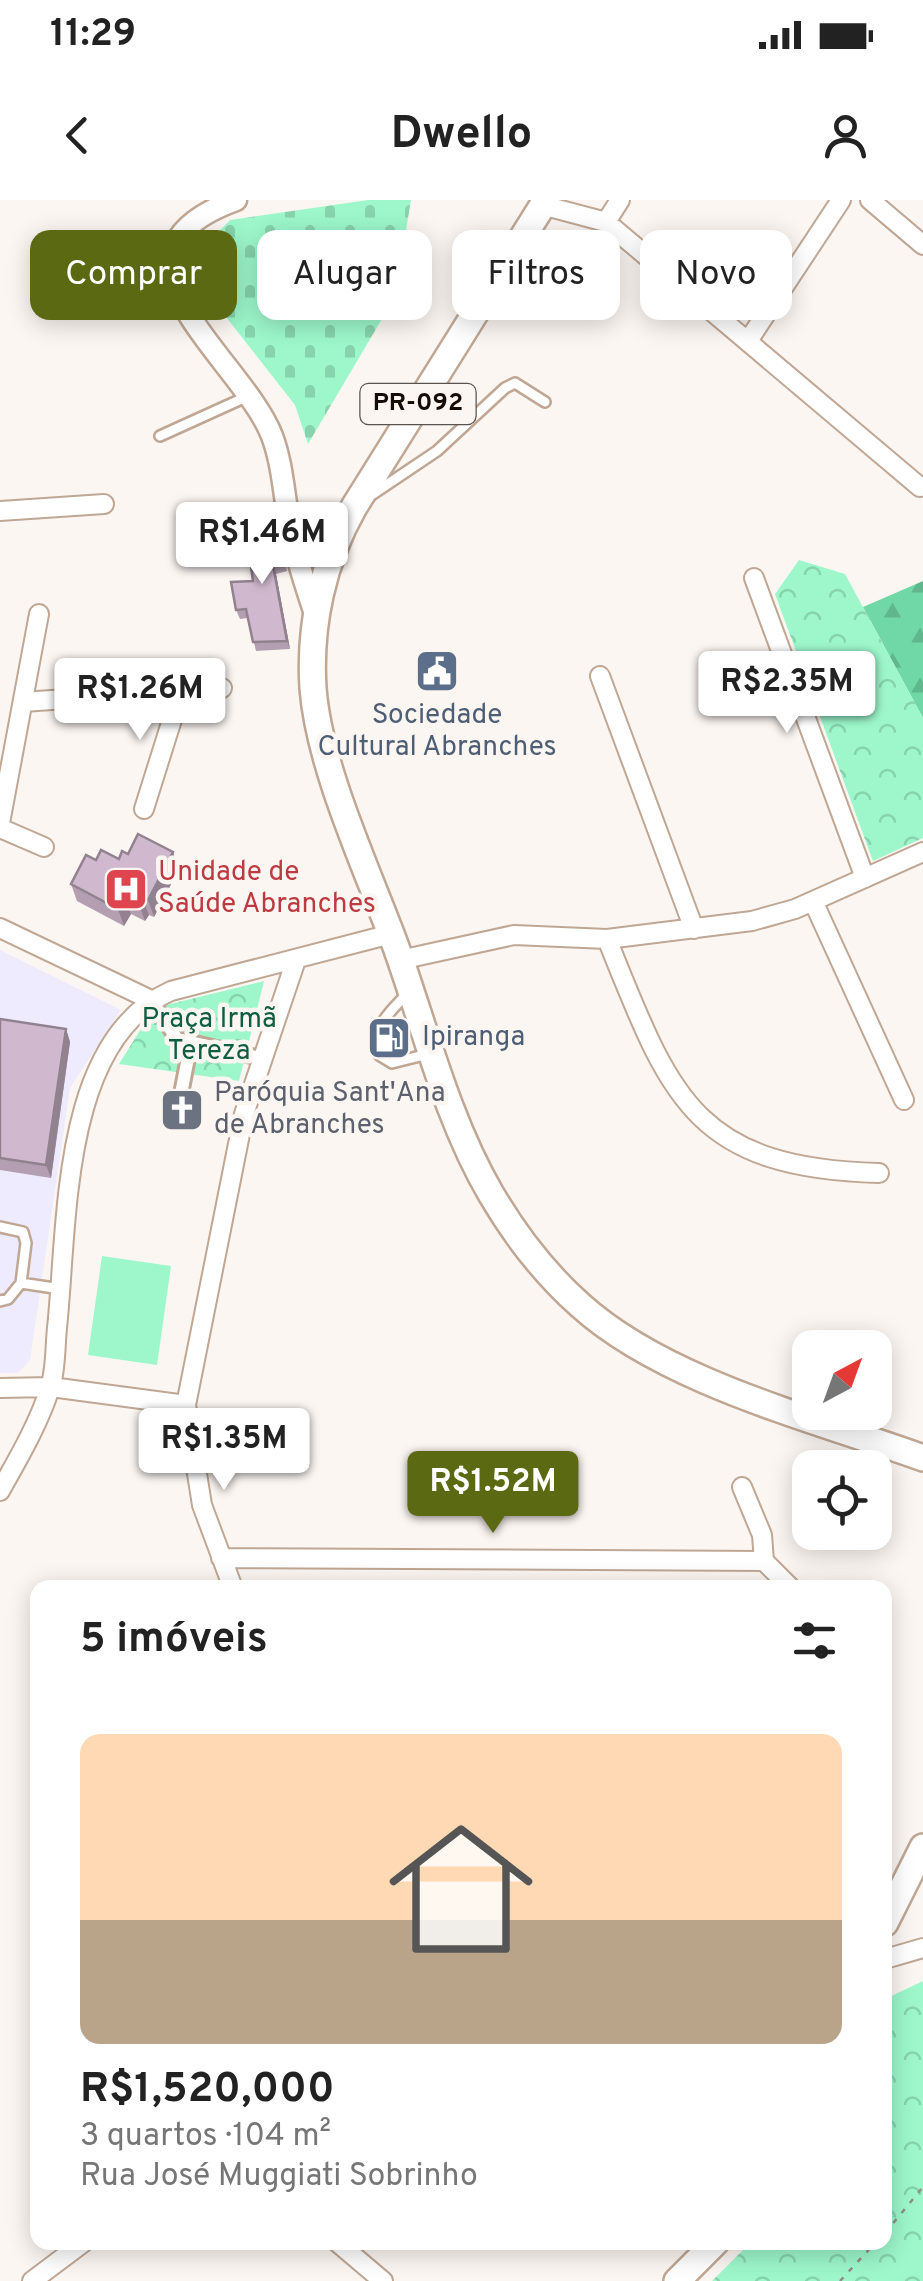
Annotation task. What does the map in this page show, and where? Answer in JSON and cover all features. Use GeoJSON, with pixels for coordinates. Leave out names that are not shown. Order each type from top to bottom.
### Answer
{"type":"FeatureCollection","features":[{"type":"Feature","properties":{"kind":"main road","name":"PR-092"},"geometry":{"type":"LineString","coordinates":[[316,619],[332,552],[354,506],[544,202]]}},
{"type":"Feature","properties":{"kind":"main road"},"geometry":{"type":"LineString","coordinates":[[316,619],[313,688],[318,723],[400,960],[488,1190],[532,1255],[582,1308],[639,1348],[687,1372],[923,1458]]}},
{"type":"Feature","properties":{"kind":"main road"},"geometry":{"type":"LineString","coordinates":[[892,1909],[923,1847]]}},
{"type":"Feature","properties":{"kind":"main road"},"geometry":{"type":"LineString","coordinates":[[677,2281],[708,2250]]}},
{"type":"Feature","properties":{"kind":"street"},"geometry":{"type":"LineString","coordinates":[[236,200],[203,206],[184,228],[175,246],[172,281],[187,313],[248,396],[273,438],[298,561],[316,619]]}},
{"type":"Feature","properties":{"kind":"street"},"geometry":{"type":"LineString","coordinates":[[606,222],[620,200]]}},
{"type":"Feature","properties":{"kind":"street"},"geometry":{"type":"LineString","coordinates":[[748,341],[840,200]]}},
{"type":"Feature","properties":{"kind":"street"},"geometry":{"type":"LineString","coordinates":[[870,200],[923,245]]}},
{"type":"Feature","properties":{"kind":"street"},"geometry":{"type":"LineString","coordinates":[[544,202],[606,222],[920,487]]}},
{"type":"Feature","properties":{"kind":"street"},"geometry":{"type":"LineString","coordinates":[[0,511],[104,504]]}},
{"type":"Feature","properties":{"kind":"street"},"geometry":{"type":"LineString","coordinates":[[754,578],[865,878]]}},
{"type":"Feature","properties":{"kind":"street"},"geometry":{"type":"LineString","coordinates":[[39,614],[0,825],[44,847]]}},
{"type":"Feature","properties":{"kind":"street"},"geometry":{"type":"LineString","coordinates":[[600,676],[694,929]]}},
{"type":"Feature","properties":{"kind":"street"},"geometry":{"type":"LineString","coordinates":[[23,702],[222,688]]}},
{"type":"Feature","properties":{"kind":"street"},"geometry":{"type":"LineString","coordinates":[[144,809],[180,691]]}},
{"type":"Feature","properties":{"kind":"street"},"geometry":{"type":"LineString","coordinates":[[400,960],[514,935],[607,939],[752,922],[814,901],[923,852]]}},
{"type":"Feature","properties":{"kind":"street"},"geometry":{"type":"LineString","coordinates":[[814,901],[904,1100]]}},
{"type":"Feature","properties":{"kind":"street"},"geometry":{"type":"LineString","coordinates":[[0,928],[151,1000],[177,1039],[260,1058]]}},
{"type":"Feature","properties":{"kind":"street"},"geometry":{"type":"LineString","coordinates":[[0,1491],[51,1387],[80,1118],[88,1091],[116,1041],[151,1000],[198,983],[391,934]]}},
{"type":"Feature","properties":{"kind":"street"},"geometry":{"type":"LineString","coordinates":[[607,939],[667,1079],[704,1120],[726,1137],[774,1161],[826,1172],[880,1174]]}},
{"type":"Feature","properties":{"kind":"street"},"geometry":{"type":"LineString","coordinates":[[229,1580],[202,1505],[186,1404],[244,1114],[296,960]]}},
{"type":"Feature","properties":{"kind":"street"},"geometry":{"type":"LineString","coordinates":[[181,1094],[191,1042]]}},
{"type":"Feature","properties":{"kind":"street"},"geometry":{"type":"LineString","coordinates":[[0,1388],[51,1387],[186,1404]]}},
{"type":"Feature","properties":{"kind":"street"},"geometry":{"type":"LineString","coordinates":[[742,1487],[762,1535],[764,1561],[782,1580]]}},
{"type":"Feature","properties":{"kind":"street"},"geometry":{"type":"LineString","coordinates":[[220,1558],[764,1561]]}},
{"type":"Feature","properties":{"kind":"street"},"geometry":{"type":"LineString","coordinates":[[892,1957],[923,1948]]}},
{"type":"Feature","properties":{"kind":"street"},"geometry":{"type":"LineString","coordinates":[[32,2281],[73,2250]]}},
{"type":"Feature","properties":{"kind":"street"},"geometry":{"type":"LineString","coordinates":[[346,2250],[383,2281]]}},
{"type":"Feature","properties":{"kind":"lane"},"geometry":{"type":"LineString","coordinates":[[354,506],[437,450],[504,388],[515,383],[545,402]]}},
{"type":"Feature","properties":{"kind":"lane"},"geometry":{"type":"LineString","coordinates":[[160,436],[248,396]]}},
{"type":"Feature","properties":{"kind":"lane"},"geometry":{"type":"LineString","coordinates":[[411,990],[379,1023],[375,1034],[379,1056],[392,1063],[434,1053]]}},
{"type":"Feature","properties":{"kind":"lane"},"geometry":{"type":"LineString","coordinates":[[0,1227],[23,1232],[26,1243],[20,1283],[8,1299],[0,1301]]}},
{"type":"Feature","properties":{"kind":"lane"},"geometry":{"type":"LineString","coordinates":[[20,1283],[61,1289]]}},
{"type":"Feature","properties":{"kind":"path"},"geometry":{"type":"LineString","coordinates":[[892,2225],[923,2188]]}},
{"type":"Feature","properties":{"kind":"path"},"geometry":{"type":"LineString","coordinates":[[840,2281],[869,2250]]}},
{"type":"Feature","properties":{"kind":"shaded area"},"geometry":{"type":"Polygon","coordinates":[[[0,950],[121,1010],[70,1088],[30,1360],[18,1373],[0,1373],[0,950]]]}},
{"type":"Feature","properties":{"kind":"green space"},"geometry":{"type":"Polygon","coordinates":[[[368,200],[411,200],[406,230],[257,230],[257,320],[381,320],[308,444],[295,405],[228,320],[237,320],[237,230],[220,230],[230,220],[368,200]]]}},
{"type":"Feature","properties":{"kind":"green space"},"geometry":{"type":"Polygon","coordinates":[[[799,560],[845,574],[923,718],[923,838],[873,861],[775,594],[799,560]]]}},
{"type":"Feature","properties":{"kind":"green space"},"geometry":{"type":"Polygon","coordinates":[[[923,581],[923,718],[863,607],[923,581]]]}},
{"type":"Feature","properties":{"kind":"green space","name":"Praça Irmã Tereza"},"geometry":{"type":"Polygon","coordinates":[[[264,981],[239,1081],[119,1064],[154,1008],[264,981]]]}},
{"type":"Feature","properties":{"kind":"green space"},"geometry":{"type":"Polygon","coordinates":[[[102,1256],[171,1266],[157,1365],[88,1355],[102,1256]]]}},
{"type":"Feature","properties":{"kind":"green space"},"geometry":{"type":"Polygon","coordinates":[[[923,1981],[923,2281],[712,2281],[743,2250],[892,2250],[892,1996],[923,1981]]]}},
{"type":"Feature","properties":{"kind":"building"},"geometry":{"type":"Polygon","coordinates":[[[274,525],[284,562],[273,565],[287,641],[253,642],[246,609],[236,610],[231,582],[253,581],[246,529],[274,525]]]}},
{"type":"Feature","properties":{"kind":"building"},"geometry":{"type":"Polygon","coordinates":[[[138,834],[173,852],[148,900],[142,898],[139,904],[124,897],[118,909],[71,884],[86,855],[96,860],[101,850],[119,859],[122,851],[128,854],[138,834]]]}},
{"type":"Feature","properties":{"kind":"building"},"geometry":{"type":"Polygon","coordinates":[[[0,1019],[66,1029],[46,1165],[0,1158],[0,1019]]]}},
{"type":"Feature","properties":{"kind":"place","name":"Sociedade Cultural Abranches"},"geometry":{"type":"Point","coordinates":[437,671]}},
{"type":"Feature","properties":{"kind":"place","name":"Unidade de Saúde Abranches"},"geometry":{"type":"Point","coordinates":[126,889]}},
{"type":"Feature","properties":{"kind":"place","name":"Ipiranga"},"geometry":{"type":"Point","coordinates":[389,1038]}},
{"type":"Feature","properties":{"kind":"place","name":"Paróquia Sant'Ana de Abranches"},"geometry":{"type":"Point","coordinates":[182,1110]}}]}
